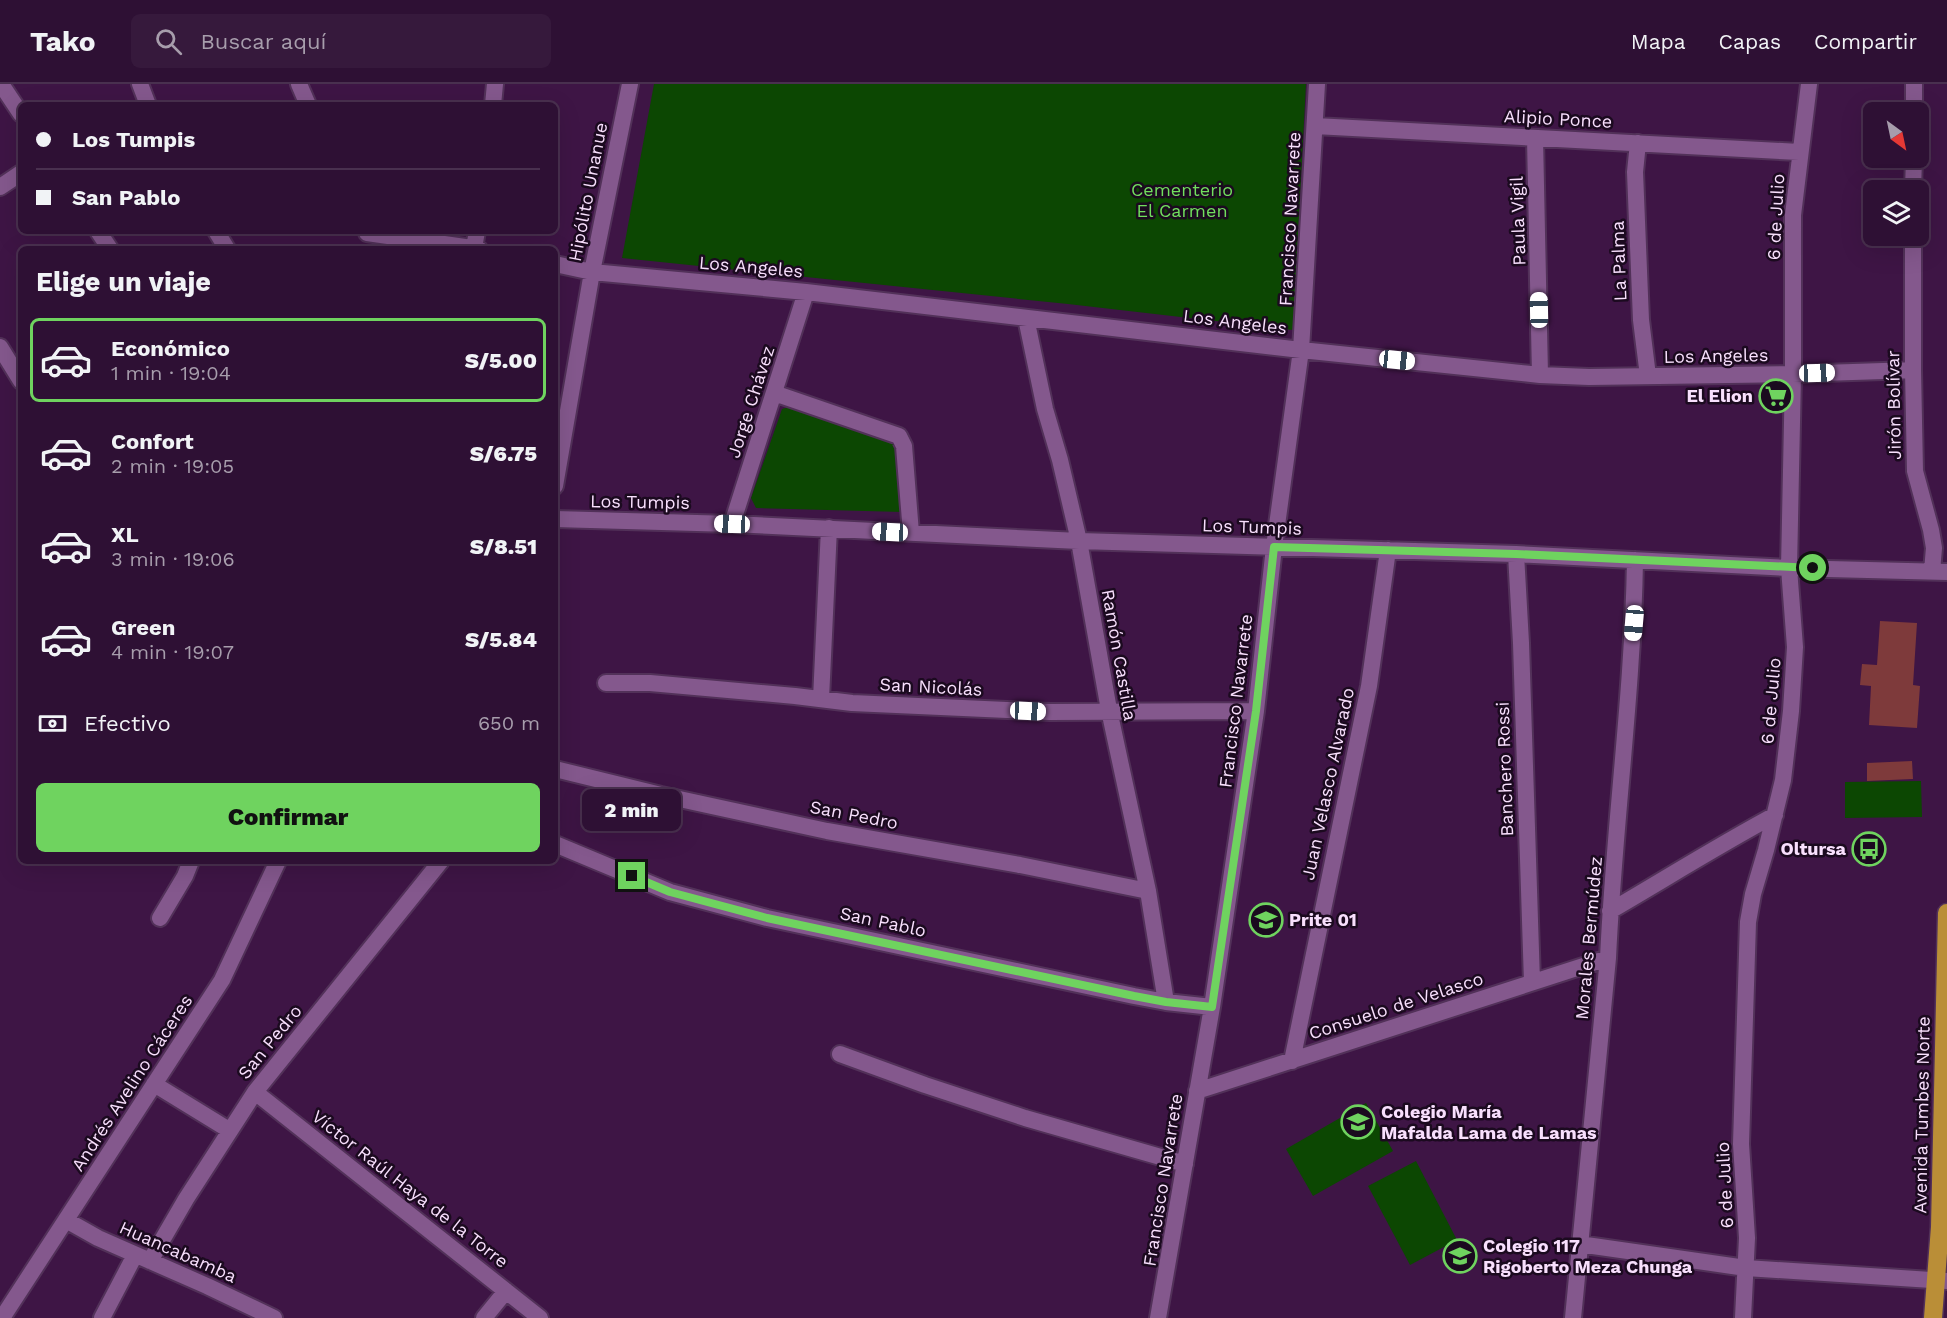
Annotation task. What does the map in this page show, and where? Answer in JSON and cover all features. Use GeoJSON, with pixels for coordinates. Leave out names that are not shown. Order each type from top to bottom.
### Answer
{"type":"FeatureCollection","features":[{"type":"Feature","properties":{"kind":"highway","name":"Avenida Tumbes Norte"},"geometry":{"type":"LineString","coordinates":[[1938,1313],[1942,1280],[1940,1217],[1947,913]]}},
{"type":"Feature","properties":{"kind":"street"},"geometry":{"type":"LineString","coordinates":[[1,84],[18,110]]}},
{"type":"Feature","properties":{"kind":"street"},"geometry":{"type":"LineString","coordinates":[[140,84],[147,102]]}},
{"type":"Feature","properties":{"kind":"street"},"geometry":{"type":"LineString","coordinates":[[299,84],[307,102]]}},
{"type":"Feature","properties":{"kind":"street"},"geometry":{"type":"LineString","coordinates":[[493,102],[495,84]]}},
{"type":"Feature","properties":{"kind":"street","name":"Hipólito Unanue"},"geometry":{"type":"LineString","coordinates":[[558,469],[592,272],[630,84]]}},
{"type":"Feature","properties":{"kind":"street","name":"Francisco Navarrete"},"geometry":{"type":"LineString","coordinates":[[1158,1318],[1212,1007],[1256,711],[1274,547],[1301,350],[1317,84]]}},
{"type":"Feature","properties":{"kind":"street","name":"6 de Julio"},"geometry":{"type":"LineString","coordinates":[[1743,1318],[1747,1238],[1741,1144],[1748,922],[1753,894],[1783,780],[1791,711],[1795,647],[1789,568],[1793,374],[1792,214],[1809,84]]}},
{"type":"Feature","properties":{"kind":"street"},"geometry":{"type":"LineString","coordinates":[[1914,84],[1914,102]]}},
{"type":"Feature","properties":{"kind":"street","name":"Alipio Ponce"},"geometry":{"type":"LineString","coordinates":[[1315,126],[1800,152]]}},
{"type":"Feature","properties":{"kind":"street","name":"Paula Vigil"},"geometry":{"type":"LineString","coordinates":[[1535,138],[1540,375]]}},
{"type":"Feature","properties":{"kind":"street","name":"La Palma"},"geometry":{"type":"LineString","coordinates":[[1638,143],[1635,172],[1641,320],[1648,376]]}},
{"type":"Feature","properties":{"kind":"street"},"geometry":{"type":"LineString","coordinates":[[0,187],[18,175]]}},
{"type":"Feature","properties":{"kind":"street"},"geometry":{"type":"LineString","coordinates":[[379,234],[457,246]]}},
{"type":"Feature","properties":{"kind":"street","name":"Jirón Bolívar"},"geometry":{"type":"LineString","coordinates":[[1913,246],[1912,370],[1915,471],[1940,572]]}},
{"type":"Feature","properties":{"kind":"street","name":"Los Angeles"},"geometry":{"type":"LineString","coordinates":[[558,265],[592,272],[806,292],[1301,350],[1540,375],[1648,376],[1912,370]]}},
{"type":"Feature","properties":{"kind":"street","name":"Jorge Chávez"},"geometry":{"type":"LineString","coordinates":[[732,524],[806,292]]}},
{"type":"Feature","properties":{"kind":"street","name":"Ramón Castilla"},"geometry":{"type":"LineString","coordinates":[[1026,318],[1045,409],[1079,540],[1109,710],[1148,891],[1166,1002]]}},
{"type":"Feature","properties":{"kind":"street"},"geometry":{"type":"LineString","coordinates":[[0,347],[18,376]]}},
{"type":"Feature","properties":{"kind":"street"},"geometry":{"type":"LineString","coordinates":[[774,393],[899,436],[904,446],[911,533]]}},
{"type":"Feature","properties":{"kind":"street","name":"Los Tumpis"},"geometry":{"type":"LineString","coordinates":[[558,519],[1940,572]]}},
{"type":"Feature","properties":{"kind":"street"},"geometry":{"type":"LineString","coordinates":[[821,699],[829,528]]}},
{"type":"Feature","properties":{"kind":"street","name":"Juan Velasco Alvarado"},"geometry":{"type":"LineString","coordinates":[[1292,1061],[1368,686],[1388,550]]}},
{"type":"Feature","properties":{"kind":"street","name":"Banchero Rossi"},"geometry":{"type":"LineString","coordinates":[[1516,554],[1522,655],[1532,982]]}},
{"type":"Feature","properties":{"kind":"street","name":"Morales Bermúdez"},"geometry":{"type":"LineString","coordinates":[[1573,1318],[1620,815],[1634,623],[1635,560]]}},
{"type":"Feature","properties":{"kind":"street","name":"San Nicolás"},"geometry":{"type":"LineString","coordinates":[[606,683],[650,683],[852,703],[1050,712],[1256,711]]}},
{"type":"Feature","properties":{"kind":"street","name":"San Pedro"},"geometry":{"type":"LineString","coordinates":[[558,770],[827,831],[1020,865],[1148,891]]}},
{"type":"Feature","properties":{"kind":"street"},"geometry":{"type":"LineString","coordinates":[[1610,911],[1682,870],[1725,841],[1775,815]]}},
{"type":"Feature","properties":{"kind":"street","name":"San Pablo"},"geometry":{"type":"LineString","coordinates":[[558,845],[670,892],[767,918],[1166,1002],[1212,1007]]}},
{"type":"Feature","properties":{"kind":"street"},"geometry":{"type":"LineString","coordinates":[[160,918],[190,864]]}},
{"type":"Feature","properties":{"kind":"street","name":"Andrés Avelino Cáceres"},"geometry":{"type":"LineString","coordinates":[[2,1318],[222,980],[278,864]]}},
{"type":"Feature","properties":{"kind":"street","name":"San Pedro"},"geometry":{"type":"LineString","coordinates":[[102,1318],[186,1198],[255,1092],[439,864]]}},
{"type":"Feature","properties":{"kind":"street","name":"Consuelo de Velasco"},"geometry":{"type":"LineString","coordinates":[[1197,1091],[1608,958]]}},
{"type":"Feature","properties":{"kind":"street"},"geometry":{"type":"LineString","coordinates":[[840,1054],[1025,1118],[1185,1164]]}},
{"type":"Feature","properties":{"kind":"street"},"geometry":{"type":"LineString","coordinates":[[154,1084],[229,1130]]}},
{"type":"Feature","properties":{"kind":"street","name":"Víctor Raúl Haya de la Torre"},"geometry":{"type":"LineString","coordinates":[[255,1092],[540,1318]]}},
{"type":"Feature","properties":{"kind":"street","name":"Huancabamba"},"geometry":{"type":"LineString","coordinates":[[66,1220],[98,1238],[274,1318]]}},
{"type":"Feature","properties":{"kind":"street"},"geometry":{"type":"LineString","coordinates":[[1579,1244],[1746,1268],[1942,1280]]}},
{"type":"Feature","properties":{"kind":"street"},"geometry":{"type":"LineString","coordinates":[[484,1318],[506,1291]]}},
{"type":"Feature","properties":{"kind":"green space","name":"Cementerio El Carmen"},"geometry":{"type":"Polygon","coordinates":[[[654,84],[1306,84],[1293,330],[1068,304],[622,258],[654,84]]]}},
{"type":"Feature","properties":{"kind":"green space"},"geometry":{"type":"Polygon","coordinates":[[[792,406],[896,445],[903,512],[756,508],[751,498],[782,409],[792,406]]]}},
{"type":"Feature","properties":{"kind":"green space"},"geometry":{"type":"Polygon","coordinates":[[[1921,781],[1922,817],[1845,818],[1845,782],[1921,781]]]}},
{"type":"Feature","properties":{"kind":"green space"},"geometry":{"type":"Polygon","coordinates":[[[1366,1103],[1393,1151],[1313,1196],[1286,1149],[1366,1103]]]}},
{"type":"Feature","properties":{"kind":"green space"},"geometry":{"type":"Polygon","coordinates":[[[1416,1161],[1457,1240],[1410,1265],[1368,1186],[1416,1161]]]}},
{"type":"Feature","properties":{"kind":"building"},"geometry":{"type":"Polygon","coordinates":[[[1880,621],[1917,623],[1913,685],[1920,686],[1917,728],[1869,725],[1871,686],[1860,685],[1862,664],[1877,665],[1880,621]]]}},
{"type":"Feature","properties":{"kind":"building"},"geometry":{"type":"Polygon","coordinates":[[[1912,761],[1913,779],[1867,781],[1867,763],[1912,761]]]}},
{"type":"Feature","properties":{"kind":"place","name":"El Elion"},"geometry":{"type":"Point","coordinates":[1776,396]}},
{"type":"Feature","properties":{"kind":"place","name":"Oltursa"},"geometry":{"type":"Point","coordinates":[1869,849]}},
{"type":"Feature","properties":{"kind":"place","name":"Prite 01"},"geometry":{"type":"Point","coordinates":[1266,920]}},
{"type":"Feature","properties":{"kind":"place","name":"Colegio María Mafalda Lama de Lamas"},"geometry":{"type":"Point","coordinates":[1358,1122]}},
{"type":"Feature","properties":{"kind":"place","name":"Colegio 117 Rigoberto Meza Chunga"},"geometry":{"type":"Point","coordinates":[1460,1256]}},
{"type":"Feature","properties":{"kind":"route"},"geometry":{"type":"LineString","coordinates":[[632,876],[670,892],[767,918],[1134,996],[1212,1007],[1256,711],[1274,547],[1516,554],[1813,568]]}}]}
